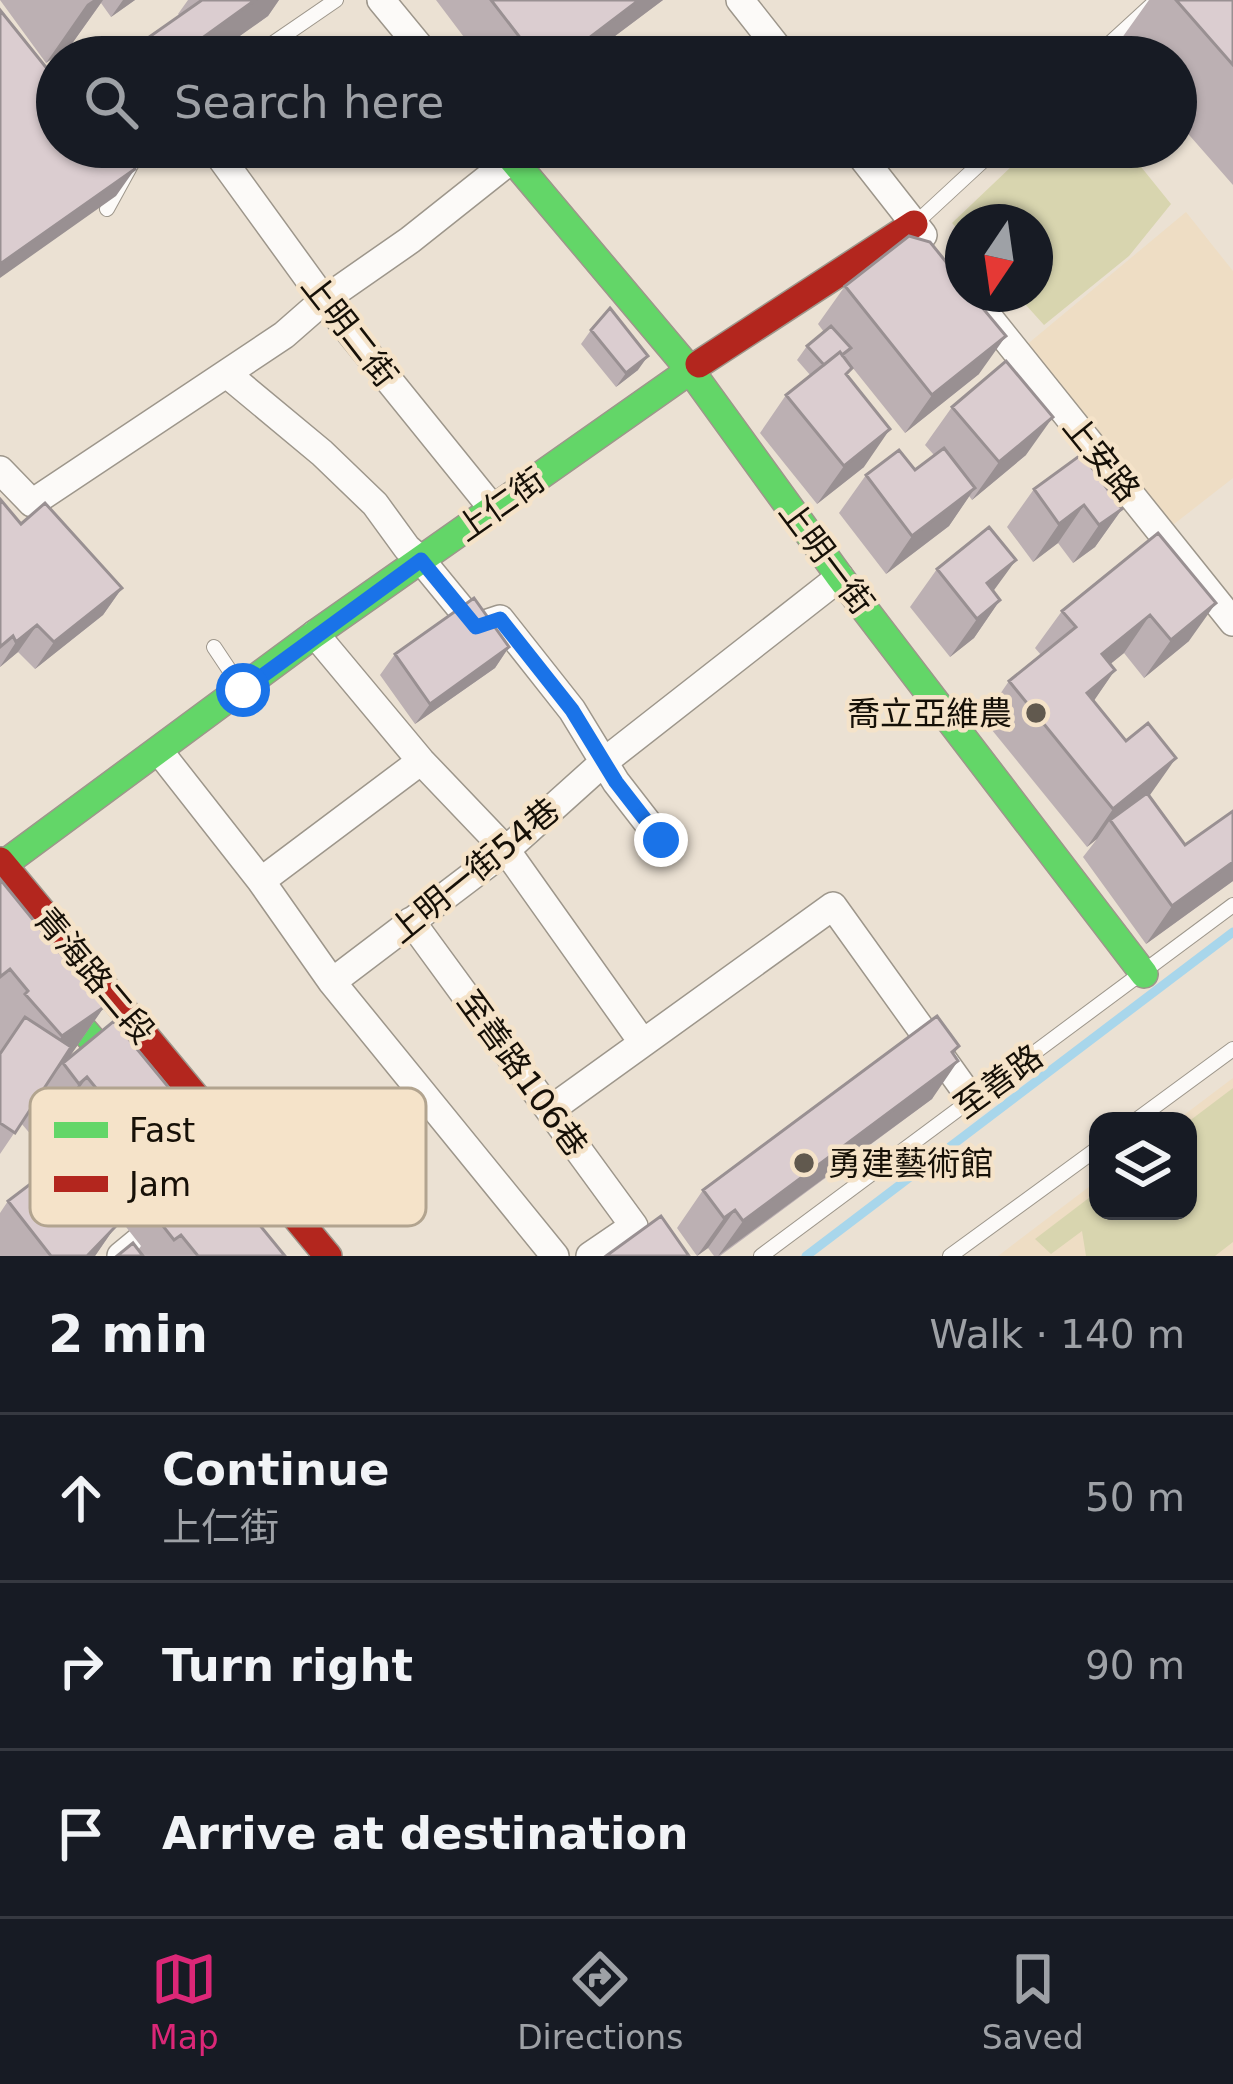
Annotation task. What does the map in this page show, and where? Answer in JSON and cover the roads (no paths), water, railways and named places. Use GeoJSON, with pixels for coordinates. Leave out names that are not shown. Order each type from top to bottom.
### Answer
{"type":"FeatureCollection","features":[{"type":"Feature","properties":{"kind":"street"},"geometry":{"type":"LineString","coordinates":[[381,0],[411,36]]}},
{"type":"Feature","properties":{"kind":"street"},"geometry":{"type":"LineString","coordinates":[[740,0],[768,36]]}},
{"type":"Feature","properties":{"kind":"street","name":"上明二街"},"geometry":{"type":"LineString","coordinates":[[229,168],[324,300],[493,509]]}},
{"type":"Feature","properties":{"kind":"street"},"geometry":{"type":"LineString","coordinates":[[0,470],[32,503],[284,335],[324,300],[410,240],[490,168]]}},
{"type":"Feature","properties":{"kind":"street","name":"上明一街"},"geometry":{"type":"LineString","coordinates":[[520,168],[689,370],[840,577],[1144,974]]}},
{"type":"Feature","properties":{"kind":"street"},"geometry":{"type":"LineString","coordinates":[[870,168],[945,263]]}},
{"type":"Feature","properties":{"kind":"street","name":"上仁街"},"geometry":{"type":"LineString","coordinates":[[1,864],[315,634],[689,370],[914,224]]}},
{"type":"Feature","properties":{"kind":"street","name":"上安路"},"geometry":{"type":"LineString","coordinates":[[984,312],[1233,622]]}},
{"type":"Feature","properties":{"kind":"street"},"geometry":{"type":"LineString","coordinates":[[226,374],[375,504],[406,548],[476,627],[500,619],[572,710],[661,840]]}},
{"type":"Feature","properties":{"kind":"street","name":"上明一街54巷"},"geometry":{"type":"LineString","coordinates":[[332,982],[506,850],[604,760],[840,577]]}},
{"type":"Feature","properties":{"kind":"street"},"geometry":{"type":"LineString","coordinates":[[315,634],[421,761],[506,850],[643,1043]]}},
{"type":"Feature","properties":{"kind":"street"},"geometry":{"type":"LineString","coordinates":[[159,751],[261,880],[332,982],[418,1088]]}},
{"type":"Feature","properties":{"kind":"street"},"geometry":{"type":"LineString","coordinates":[[261,880],[421,761]]}},
{"type":"Feature","properties":{"kind":"street","name":"青海路二段"},"geometry":{"type":"LineString","coordinates":[[1,864],[188,1088]]}},
{"type":"Feature","properties":{"kind":"street"},"geometry":{"type":"LineString","coordinates":[[550,1111],[833,906],[972,1100]]}},
{"type":"Feature","properties":{"kind":"street","name":"至善路106巷"},"geometry":{"type":"LineString","coordinates":[[411,921],[634,1226],[590,1256]]}},
{"type":"Feature","properties":{"kind":"street","name":"青海路二段"},"geometry":{"type":"LineString","coordinates":[[0,933],[126,1088]]}},
{"type":"Feature","properties":{"kind":"street"},"geometry":{"type":"LineString","coordinates":[[426,1097],[555,1256]]}},
{"type":"Feature","properties":{"kind":"street","name":"青海路二段"},"geometry":{"type":"LineString","coordinates":[[303,1226],[328,1256]]}},
{"type":"Feature","properties":{"kind":"lane"},"geometry":{"type":"LineString","coordinates":[[285,36],[337,0]]}},
{"type":"Feature","properties":{"kind":"lane"},"geometry":{"type":"LineString","coordinates":[[1118,36],[1157,0]]}},
{"type":"Feature","properties":{"kind":"lane"},"geometry":{"type":"LineString","coordinates":[[107,208],[129,168]]}},
{"type":"Feature","properties":{"kind":"lane","name":"上仁街"},"geometry":{"type":"LineString","coordinates":[[914,224],[975,168]]}},
{"type":"Feature","properties":{"kind":"lane"},"geometry":{"type":"LineString","coordinates":[[214,647],[243,690]]}},
{"type":"Feature","properties":{"kind":"lane","name":"至善路"},"geometry":{"type":"LineString","coordinates":[[761,1256],[1233,905]]}},
{"type":"Feature","properties":{"kind":"lane"},"geometry":{"type":"LineString","coordinates":[[1147,1112],[1233,1049]]}},
{"type":"Feature","properties":{"kind":"lane"},"geometry":{"type":"LineString","coordinates":[[950,1256],[1089,1155]]}},
{"type":"Feature","properties":{"kind":"waterway"},"geometry":{"type":"LineString","coordinates":[[806,1256],[1233,932]]}},
{"type":"Feature","properties":{"kind":"place","name":"喬立亞維農"},"geometry":{"type":"Point","coordinates":[1036,713]}},
{"type":"Feature","properties":{"kind":"place","name":"勇建藝術館"},"geometry":{"type":"Point","coordinates":[804,1163]}}]}
